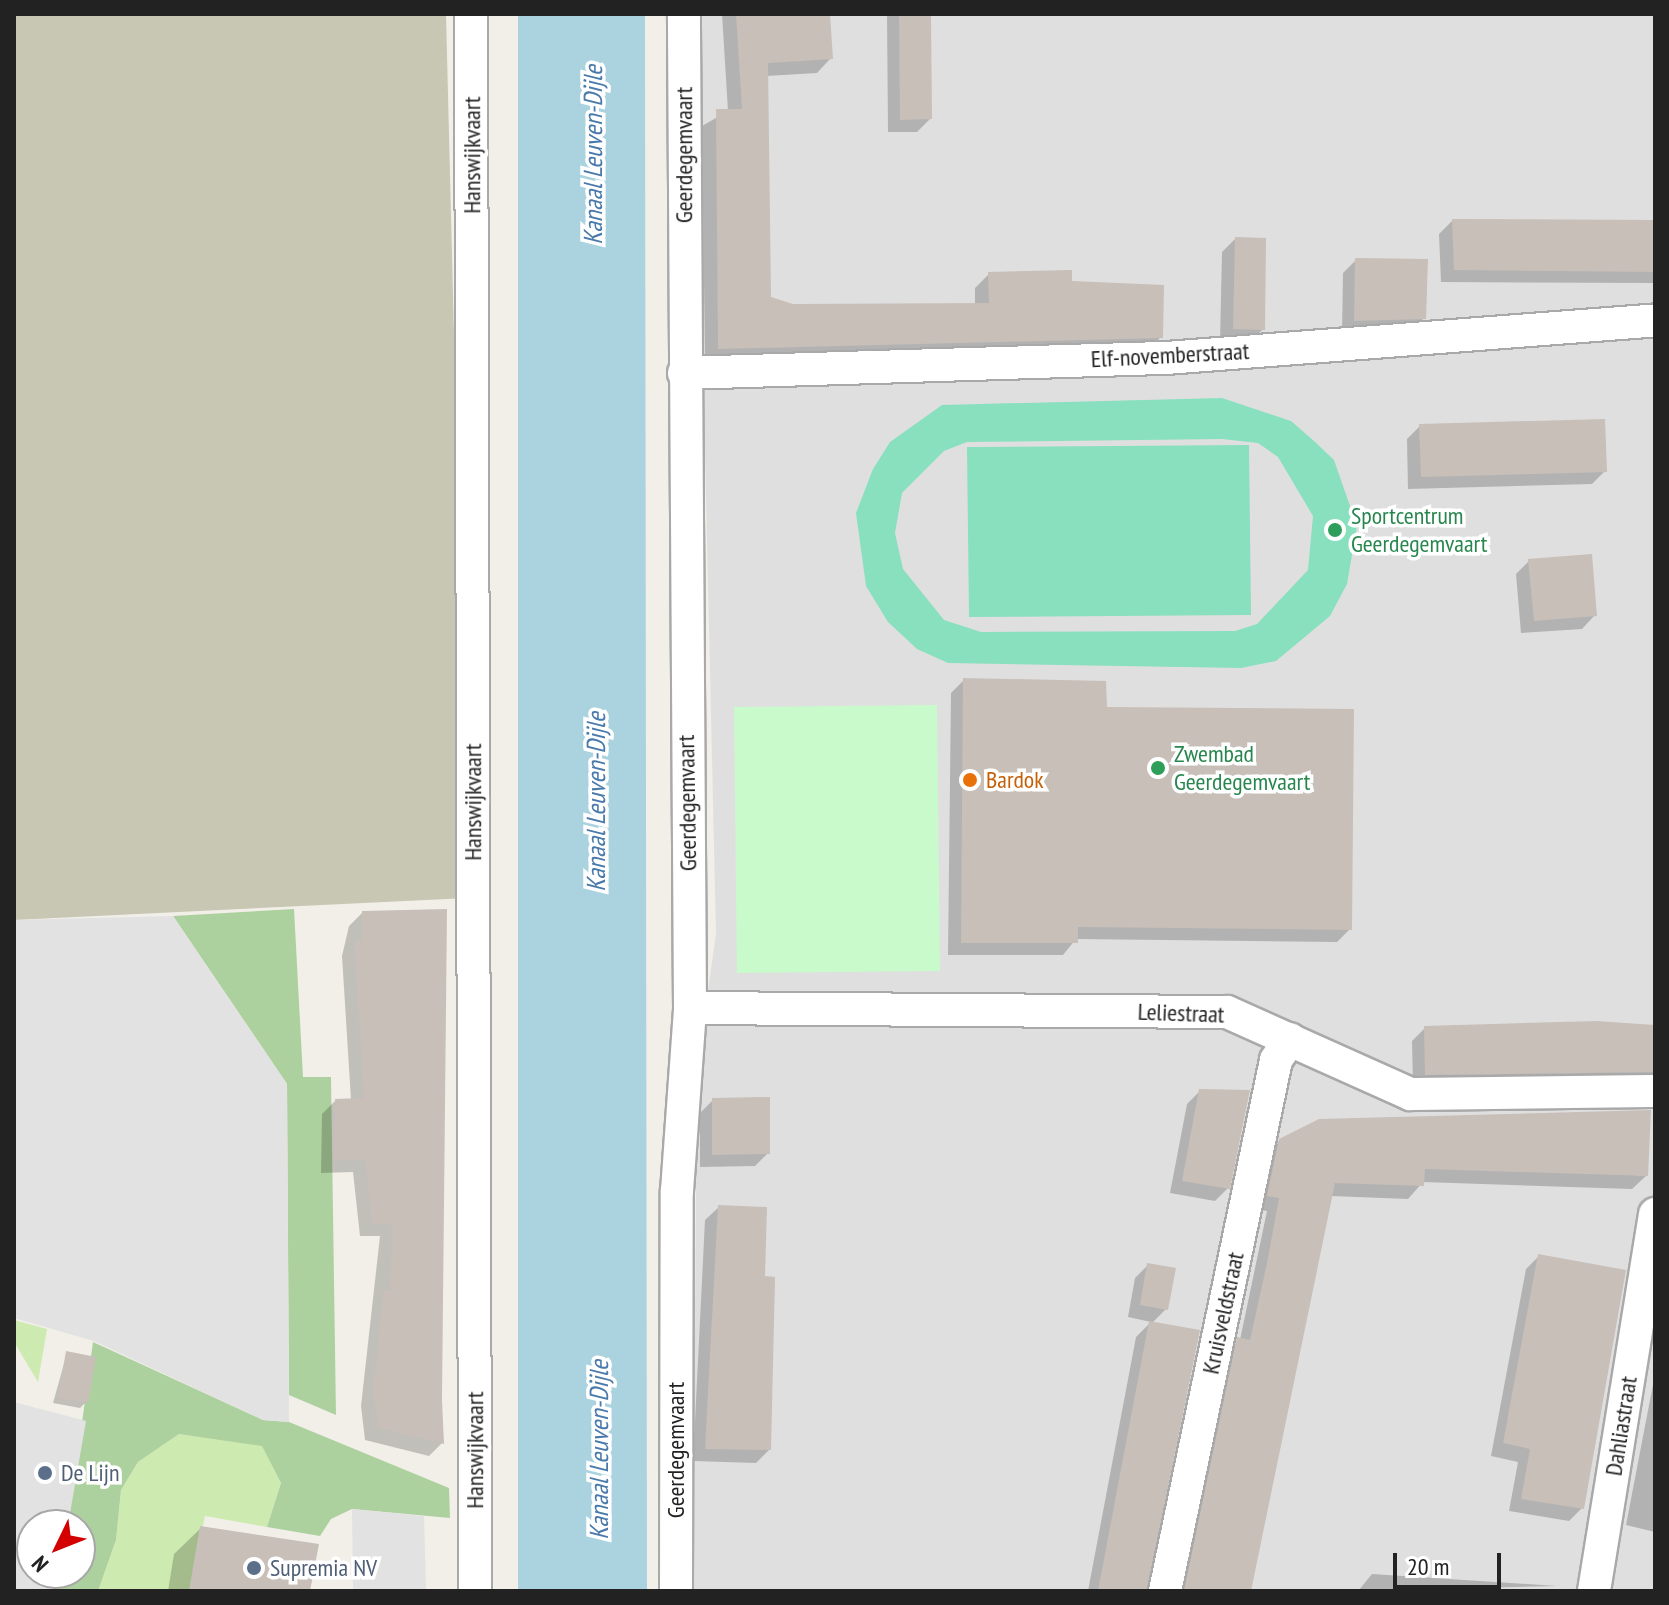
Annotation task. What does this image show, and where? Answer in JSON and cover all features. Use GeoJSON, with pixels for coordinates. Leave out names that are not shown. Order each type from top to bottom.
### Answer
{"type":"FeatureCollection","features":[{"type":"Feature","properties":{"kind":"street","name":"Hanswijkvaart"},"geometry":{"type":"LineString","coordinates":[[471,14],[475,1591]]}},
{"type":"Feature","properties":{"kind":"street","name":"Geerdegemvaart"},"geometry":{"type":"LineString","coordinates":[[676,1591],[677,1191],[690,1008],[684,14]]}},
{"type":"Feature","properties":{"kind":"street","name":"Elf-novemberstraat"},"geometry":{"type":"LineString","coordinates":[[684,373],[1166,358],[1655,320]]}},
{"type":"Feature","properties":{"kind":"street","name":"Leliestraat"},"geometry":{"type":"LineString","coordinates":[[690,1008],[1227,1012],[1410,1094],[1655,1091]]}},
{"type":"Feature","properties":{"kind":"street","name":"Kruisveldstraat"},"geometry":{"type":"LineString","coordinates":[[1165,1591],[1276,1060],[1290,1039]]}},
{"type":"Feature","properties":{"kind":"street","name":"Dahliastraat"},"geometry":{"type":"LineString","coordinates":[[1594,1591],[1655,1214]]}},
{"type":"Feature","properties":{"kind":"shaded area"},"geometry":{"type":"Polygon","coordinates":[[[14,14],[446,14],[468,898],[14,920],[14,14]]]}},
{"type":"Feature","properties":{"kind":"shaded area"},"geometry":{"type":"Polygon","coordinates":[[[695,14],[1655,14],[1655,1591],[693,1591],[697,1069],[716,934],[695,14]]]}},
{"type":"Feature","properties":{"kind":"shaded area"},"geometry":{"type":"Polygon","coordinates":[[[173,916],[287,1084],[289,1422],[263,1420],[94,1341],[14,1318],[14,920],[173,916]]]}},
{"type":"Feature","properties":{"kind":"shaded area","name":"De Lijn"},"geometry":{"type":"Polygon","coordinates":[[[14,1402],[86,1421],[71,1509],[16,1509],[16,1589],[57,1591],[14,1591],[14,1402]]]}},
{"type":"Feature","properties":{"kind":"shaded area"},"geometry":{"type":"Polygon","coordinates":[[[352,1509],[424,1516],[426,1591],[353,1591],[352,1509]]]}},
{"type":"Feature","properties":{"kind":"green space","name":"Sportcentrum Geerdegemvaart"},"geometry":{"type":"Polygon","coordinates":[[[1222,398],[1291,421],[1334,460],[1357,526],[1347,584],[1330,616],[1276,661],[1241,668],[948,663],[917,649],[888,622],[866,586],[856,513],[873,469],[890,442],[942,405],[1222,398]],[[1222,439],[967,442],[944,451],[902,493],[895,533],[903,569],[944,620],[981,632],[1235,631],[1257,624],[1308,570],[1313,516],[1278,457],[1258,443],[1222,439]]]}},
{"type":"Feature","properties":{"kind":"green space"},"geometry":{"type":"Polygon","coordinates":[[[1249,445],[1251,615],[969,617],[967,447],[1249,445]]]}},
{"type":"Feature","properties":{"kind":"green space"},"geometry":{"type":"Polygon","coordinates":[[[937,705],[940,971],[737,973],[734,707],[937,705]]]}},
{"type":"Feature","properties":{"kind":"green space"},"geometry":{"type":"Polygon","coordinates":[[[294,909],[303,1077],[331,1077],[336,1415],[289,1395],[287,1084],[173,916],[294,909]]]}},
{"type":"Feature","properties":{"kind":"green space"},"geometry":{"type":"Polygon","coordinates":[[[14,1320],[47,1329],[38,1382],[14,1342],[14,1320]]]}},
{"type":"Feature","properties":{"kind":"green space"},"geometry":{"type":"Polygon","coordinates":[[[93,1342],[263,1420],[289,1422],[449,1488],[450,1518],[352,1509],[331,1519],[320,1536],[267,1527],[281,1483],[262,1446],[179,1434],[138,1462],[121,1490],[116,1540],[98,1591],[57,1591],[96,1589],[96,1509],[70,1509],[93,1342]]]}},
{"type":"Feature","properties":{"kind":"green space"},"geometry":{"type":"Polygon","coordinates":[[[179,1434],[262,1445],[281,1483],[267,1527],[205,1516],[189,1591],[98,1591],[116,1540],[121,1490],[138,1462],[179,1434]]]}},
{"type":"Feature","properties":{"kind":"water","name":"Kanaal Leuven-Dijle"},"geometry":{"type":"Polygon","coordinates":[[[518,14],[645,14],[647,1591],[518,1591],[518,14]]]}},
{"type":"Feature","properties":{"kind":"building"},"geometry":{"type":"Polygon","coordinates":[[[736,14],[830,14],[833,59],[768,63],[771,297],[793,304],[989,303],[988,272],[1072,270],[1072,281],[1164,285],[1163,338],[718,349],[716,109],[742,109],[736,14]]]}},
{"type":"Feature","properties":{"kind":"building"},"geometry":{"type":"Polygon","coordinates":[[[899,14],[931,14],[932,119],[900,120],[899,14]]]}},
{"type":"Feature","properties":{"kind":"building"},"geometry":{"type":"Polygon","coordinates":[[[1452,219],[1655,220],[1655,272],[1454,270],[1452,219]]]}},
{"type":"Feature","properties":{"kind":"building"},"geometry":{"type":"Polygon","coordinates":[[[1235,237],[1266,238],[1265,330],[1233,329],[1235,237]]]}},
{"type":"Feature","properties":{"kind":"building"},"geometry":{"type":"Polygon","coordinates":[[[1355,258],[1428,259],[1426,319],[1354,321],[1355,258]]]}},
{"type":"Feature","properties":{"kind":"building"},"geometry":{"type":"Polygon","coordinates":[[[1605,419],[1607,472],[1421,477],[1419,424],[1605,419]]]}},
{"type":"Feature","properties":{"kind":"building"},"geometry":{"type":"Polygon","coordinates":[[[1592,554],[1597,616],[1534,621],[1528,559],[1592,554]]]}},
{"type":"Feature","properties":{"kind":"building","name":"Zwembad Geerdegemvaart"},"geometry":{"type":"Polygon","coordinates":[[[963,678],[1106,681],[1107,707],[1354,709],[1352,930],[1078,927],[1078,943],[961,943],[963,678]]]}},
{"type":"Feature","properties":{"kind":"building"},"geometry":{"type":"Polygon","coordinates":[[[447,909],[444,1444],[378,1428],[373,1391],[384,1290],[390,1290],[392,1224],[372,1224],[365,1160],[333,1160],[335,1099],[364,1098],[354,941],[362,941],[362,911],[447,909]]]}},
{"type":"Feature","properties":{"kind":"building"},"geometry":{"type":"Polygon","coordinates":[[[1596,1021],[1655,1025],[1655,1072],[1425,1075],[1424,1026],[1596,1021]]]}},
{"type":"Feature","properties":{"kind":"building"},"geometry":{"type":"Polygon","coordinates":[[[1199,1089],[1250,1090],[1230,1189],[1182,1181],[1199,1089]]]}},
{"type":"Feature","properties":{"kind":"building"},"geometry":{"type":"Polygon","coordinates":[[[770,1097],[770,1154],[712,1155],[712,1098],[770,1097]]]}},
{"type":"Feature","properties":{"kind":"building"},"geometry":{"type":"Polygon","coordinates":[[[1651,1110],[1648,1176],[1425,1169],[1424,1186],[1335,1183],[1251,1591],[1184,1591],[1237,1337],[1250,1340],[1267,1263],[1279,1198],[1267,1196],[1279,1139],[1319,1119],[1651,1110]]]}},
{"type":"Feature","properties":{"kind":"building"},"geometry":{"type":"Polygon","coordinates":[[[718,1205],[767,1207],[765,1276],[775,1277],[771,1450],[705,1449],[718,1205]]]}},
{"type":"Feature","properties":{"kind":"building"},"geometry":{"type":"Polygon","coordinates":[[[1538,1254],[1626,1270],[1584,1509],[1521,1499],[1530,1449],[1503,1443],[1538,1254]]]}},
{"type":"Feature","properties":{"kind":"building"},"geometry":{"type":"Polygon","coordinates":[[[1147,1263],[1176,1268],[1168,1310],[1140,1305],[1147,1263]]]}},
{"type":"Feature","properties":{"kind":"building"},"geometry":{"type":"Polygon","coordinates":[[[1149,1321],[1200,1330],[1147,1591],[1098,1591],[1149,1321]]]}},
{"type":"Feature","properties":{"kind":"building"},"geometry":{"type":"Polygon","coordinates":[[[66,1351],[96,1357],[88,1403],[58,1398],[66,1351]]]}},
{"type":"Feature","properties":{"kind":"building","name":"Supremia NV"},"geometry":{"type":"Polygon","coordinates":[[[200,1526],[319,1544],[310,1591],[189,1591],[200,1526]]]}},
{"type":"Feature","properties":{"kind":"place","name":"Sportcentrum Geerdegemvaart"},"geometry":{"type":"Point","coordinates":[1335,530]}},
{"type":"Feature","properties":{"kind":"place","name":"Zwembad Geerdegemvaart"},"geometry":{"type":"Point","coordinates":[1158,768]}},
{"type":"Feature","properties":{"kind":"place","name":"Bardok"},"geometry":{"type":"Point","coordinates":[970,780]}},
{"type":"Feature","properties":{"kind":"place","name":"De Lijn"},"geometry":{"type":"Point","coordinates":[45,1473]}},
{"type":"Feature","properties":{"kind":"place","name":"Supremia NV"},"geometry":{"type":"Point","coordinates":[254,1568]}}]}
